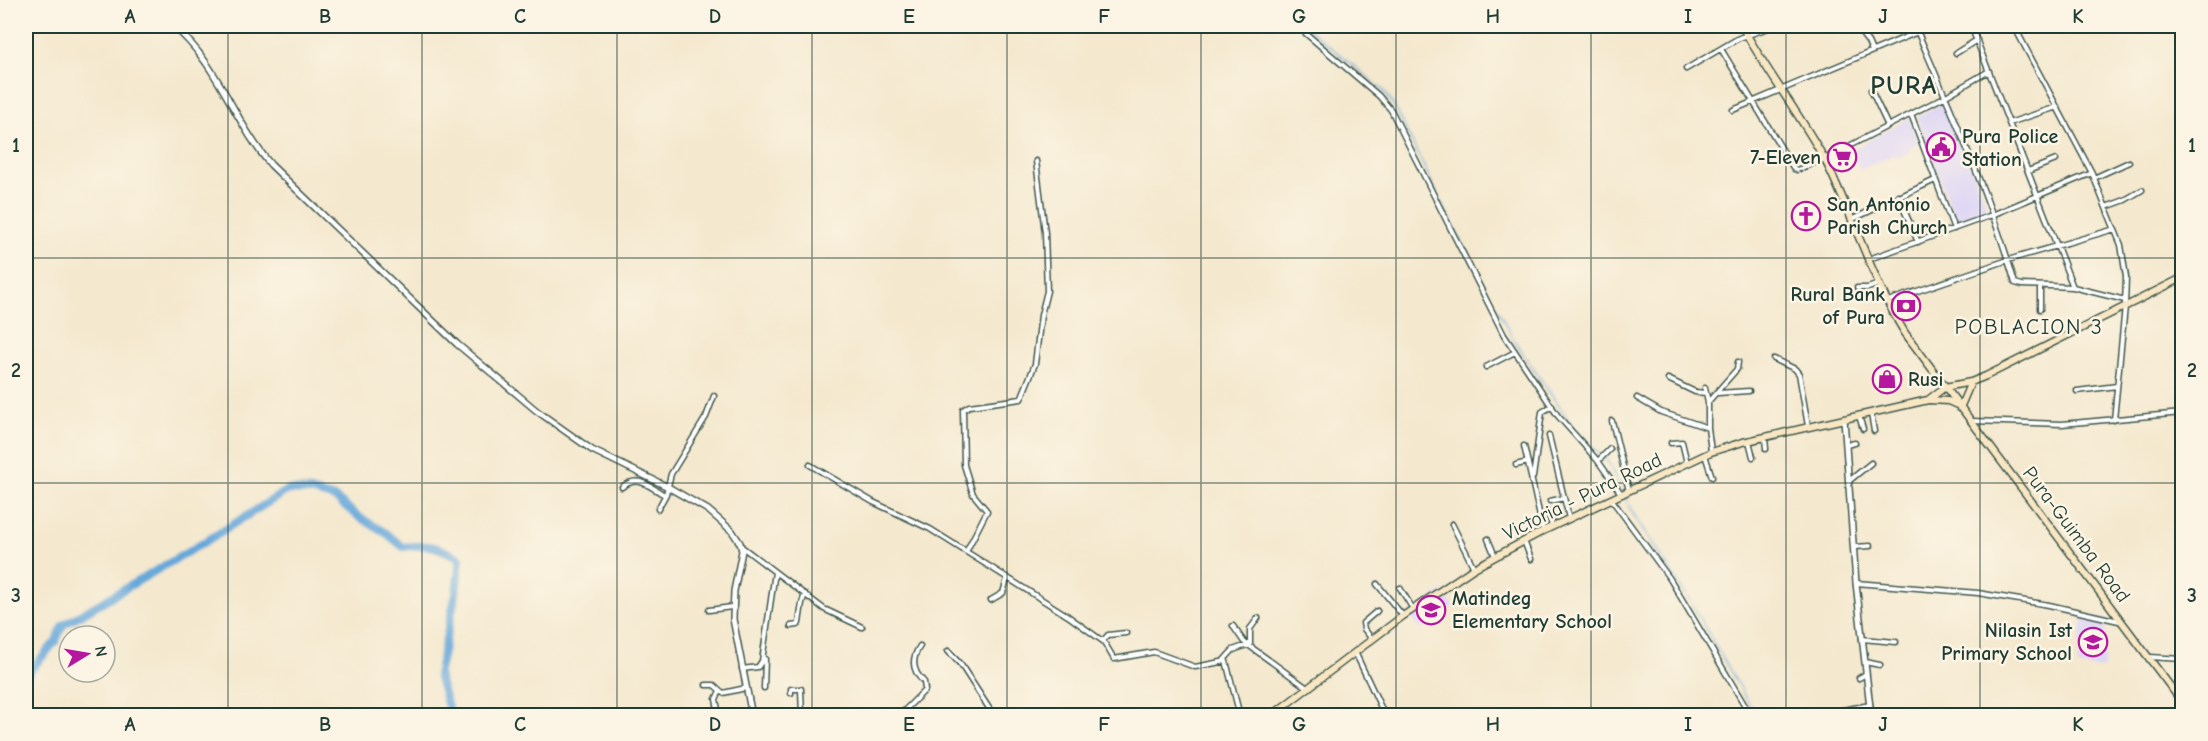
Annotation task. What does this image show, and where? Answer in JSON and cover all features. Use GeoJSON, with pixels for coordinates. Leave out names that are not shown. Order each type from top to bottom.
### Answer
{"type":"FeatureCollection","features":[{"type":"Feature","properties":{"kind":"main road","name":"Pura-Guimba Road"},"geometry":{"type":"LineString","coordinates":[[1742,26],[1824,159],[1853,219],[1888,302],[1905,333],[2182,702]]}},
{"type":"Feature","properties":{"kind":"main road"},"geometry":{"type":"LineString","coordinates":[[1945,387],[1971,382],[2125,303],[2182,278]]}},
{"type":"Feature","properties":{"kind":"main road"},"geometry":{"type":"LineString","coordinates":[[1929,400],[1948,401],[1960,408],[1971,382]]}},
{"type":"Feature","properties":{"kind":"main road","name":"Victoria - Pura Road"},"geometry":{"type":"LineString","coordinates":[[1271,716],[1403,615],[1474,568],[1552,526],[1708,454],[1749,440],[1929,400],[1945,387]]}},
{"type":"Feature","properties":{"kind":"street"},"geometry":{"type":"LineString","coordinates":[[172,26],[196,48],[258,150],[271,165],[457,344],[570,436],[609,459],[668,487],[721,520],[736,536],[742,547],[824,609],[862,627]]}},
{"type":"Feature","properties":{"kind":"street"},"geometry":{"type":"LineString","coordinates":[[1297,26],[1379,96],[1391,111],[1483,296],[1515,352],[1552,406],[1626,493]]}},
{"type":"Feature","properties":{"kind":"street"},"geometry":{"type":"LineString","coordinates":[[1686,69],[1739,38],[1774,26]]}},
{"type":"Feature","properties":{"kind":"street"},"geometry":{"type":"LineString","coordinates":[[1915,26],[1946,96],[2017,285],[2073,287],[2125,303]]}},
{"type":"Feature","properties":{"kind":"street"},"geometry":{"type":"LineString","coordinates":[[1732,110],[1932,26]]}},
{"type":"Feature","properties":{"kind":"street"},"geometry":{"type":"LineString","coordinates":[[1971,26],[2073,287]]}},
{"type":"Feature","properties":{"kind":"street"},"geometry":{"type":"LineString","coordinates":[[2014,26],[2093,175],[2121,245],[2126,277],[2125,303],[2114,420]]}},
{"type":"Feature","properties":{"kind":"street"},"geometry":{"type":"LineString","coordinates":[[1861,33],[1872,51]]}},
{"type":"Feature","properties":{"kind":"street"},"geometry":{"type":"LineString","coordinates":[[1956,53],[1977,40]]}},
{"type":"Feature","properties":{"kind":"street"},"geometry":{"type":"LineString","coordinates":[[1721,49],[1794,169],[1798,170],[1946,96],[1989,71]]}},
{"type":"Feature","properties":{"kind":"street"},"geometry":{"type":"LineString","coordinates":[[1870,90],[1888,126]]}},
{"type":"Feature","properties":{"kind":"street"},"geometry":{"type":"LineString","coordinates":[[2009,123],[2057,107]]}},
{"type":"Feature","properties":{"kind":"street"},"geometry":{"type":"LineString","coordinates":[[1911,114],[1954,229]]}},
{"type":"Feature","properties":{"kind":"street"},"geometry":{"type":"LineString","coordinates":[[2017,142],[2038,134]]}},
{"type":"Feature","properties":{"kind":"street"},"geometry":{"type":"LineString","coordinates":[[2028,171],[2056,160]]}},
{"type":"Feature","properties":{"kind":"street"},"geometry":{"type":"LineString","coordinates":[[966,552],[987,510],[973,494],[964,465],[963,410],[969,406],[1022,398],[1035,364],[1041,315],[1047,291],[1046,233],[1036,161]]}},
{"type":"Feature","properties":{"kind":"street"},"geometry":{"type":"LineString","coordinates":[[1869,259],[2129,162]]}},
{"type":"Feature","properties":{"kind":"street"},"geometry":{"type":"LineString","coordinates":[[1853,219],[1935,180]]}},
{"type":"Feature","properties":{"kind":"street"},"geometry":{"type":"LineString","coordinates":[[2106,207],[2142,190]]}},
{"type":"Feature","properties":{"kind":"street"},"geometry":{"type":"LineString","coordinates":[[1898,196],[1918,242]]}},
{"type":"Feature","properties":{"kind":"street"},"geometry":{"type":"LineString","coordinates":[[1888,302],[2008,260],[2115,229]]}},
{"type":"Feature","properties":{"kind":"street"},"geometry":{"type":"LineString","coordinates":[[1857,288],[1868,288],[1880,284]]}},
{"type":"Feature","properties":{"kind":"street"},"geometry":{"type":"LineString","coordinates":[[2040,286],[2040,309]]}},
{"type":"Feature","properties":{"kind":"street"},"geometry":{"type":"LineString","coordinates":[[1486,367],[1515,352]]}},
{"type":"Feature","properties":{"kind":"street"},"geometry":{"type":"LineString","coordinates":[[1774,359],[1795,369],[1799,374],[1808,426]]}},
{"type":"Feature","properties":{"kind":"street"},"geometry":{"type":"LineString","coordinates":[[1708,402],[1737,369],[1738,362]]}},
{"type":"Feature","properties":{"kind":"street"},"geometry":{"type":"LineString","coordinates":[[1668,379],[1695,392],[1705,390],[1708,402],[1708,454],[1712,477]]}},
{"type":"Feature","properties":{"kind":"street"},"geometry":{"type":"LineString","coordinates":[[2077,391],[2117,387]]}},
{"type":"Feature","properties":{"kind":"street"},"geometry":{"type":"LineString","coordinates":[[1718,393],[1749,391]]}},
{"type":"Feature","properties":{"kind":"street"},"geometry":{"type":"LineString","coordinates":[[658,509],[671,474],[706,417],[714,396]]}},
{"type":"Feature","properties":{"kind":"street"},"geometry":{"type":"LineString","coordinates":[[1637,398],[1660,412],[1708,428]]}},
{"type":"Feature","properties":{"kind":"street"},"geometry":{"type":"LineString","coordinates":[[1532,481],[1542,412],[1552,406]]}},
{"type":"Feature","properties":{"kind":"street"},"geometry":{"type":"LineString","coordinates":[[1970,421],[2062,424],[2182,413]]}},
{"type":"Feature","properties":{"kind":"street"},"geometry":{"type":"LineString","coordinates":[[1871,414],[1874,431]]}},
{"type":"Feature","properties":{"kind":"street"},"geometry":{"type":"LineString","coordinates":[[1859,416],[1863,429]]}},
{"type":"Feature","properties":{"kind":"street"},"geometry":{"type":"LineString","coordinates":[[1844,419],[1856,583],[1871,716]]}},
{"type":"Feature","properties":{"kind":"street"},"geometry":{"type":"LineString","coordinates":[[1612,421],[1626,493]]}},
{"type":"Feature","properties":{"kind":"street"},"geometry":{"type":"LineString","coordinates":[[1549,436],[1570,519]]}},
{"type":"Feature","properties":{"kind":"street"},"geometry":{"type":"LineString","coordinates":[[1765,437],[1766,449]]}},
{"type":"Feature","properties":{"kind":"street"},"geometry":{"type":"LineString","coordinates":[[1749,440],[1753,457]]}},
{"type":"Feature","properties":{"kind":"street"},"geometry":{"type":"LineString","coordinates":[[1671,443],[1682,442],[1687,464]]}},
{"type":"Feature","properties":{"kind":"street"},"geometry":{"type":"LineString","coordinates":[[1846,445],[1855,443]]}},
{"type":"Feature","properties":{"kind":"street"},"geometry":{"type":"LineString","coordinates":[[1524,446],[1543,531]]}},
{"type":"Feature","properties":{"kind":"street"},"geometry":{"type":"LineString","coordinates":[[1598,461],[1610,449]]}},
{"type":"Feature","properties":{"kind":"street"},"geometry":{"type":"LineString","coordinates":[[1516,465],[1528,462]]}},
{"type":"Feature","properties":{"kind":"street"},"geometry":{"type":"LineString","coordinates":[[1848,482],[1871,464]]}},
{"type":"Feature","properties":{"kind":"street"},"geometry":{"type":"LineString","coordinates":[[810,465],[873,502],[930,529],[1068,615],[1103,641],[1114,659],[1151,652],[1195,667],[1224,660],[1230,652],[1251,642],[1250,629],[1258,618]]}},
{"type":"Feature","properties":{"kind":"street"},"geometry":{"type":"LineString","coordinates":[[622,487],[629,482],[640,481],[665,495]]}},
{"type":"Feature","properties":{"kind":"street"},"geometry":{"type":"LineString","coordinates":[[1550,501],[1564,498]]}},
{"type":"Feature","properties":{"kind":"street"},"geometry":{"type":"LineString","coordinates":[[1612,500],[1670,579],[1751,716]]}},
{"type":"Feature","properties":{"kind":"street"},"geometry":{"type":"LineString","coordinates":[[1548,511],[1552,526]]}},
{"type":"Feature","properties":{"kind":"street"},"geometry":{"type":"LineString","coordinates":[[1452,524],[1474,568]]}},
{"type":"Feature","properties":{"kind":"street"},"geometry":{"type":"LineString","coordinates":[[1488,540],[1495,556]]}},
{"type":"Feature","properties":{"kind":"street"},"geometry":{"type":"LineString","coordinates":[[1524,542],[1531,559]]}},
{"type":"Feature","properties":{"kind":"street"},"geometry":{"type":"LineString","coordinates":[[1854,547],[1870,546]]}},
{"type":"Feature","properties":{"kind":"street"},"geometry":{"type":"LineString","coordinates":[[741,716],[752,714],[733,624],[732,607],[742,547]]}},
{"type":"Feature","properties":{"kind":"street"},"geometry":{"type":"LineString","coordinates":[[742,669],[761,665],[775,572]]}},
{"type":"Feature","properties":{"kind":"street"},"geometry":{"type":"LineString","coordinates":[[991,600],[1003,592],[1007,579]]}},
{"type":"Feature","properties":{"kind":"street"},"geometry":{"type":"LineString","coordinates":[[1856,583],[1978,593],[2049,605],[2123,622]]}},
{"type":"Feature","properties":{"kind":"street"},"geometry":{"type":"LineString","coordinates":[[1377,584],[1403,615]]}},
{"type":"Feature","properties":{"kind":"street"},"geometry":{"type":"LineString","coordinates":[[1400,588],[1413,609]]}},
{"type":"Feature","properties":{"kind":"street"},"geometry":{"type":"LineString","coordinates":[[791,626],[799,623],[805,594]]}},
{"type":"Feature","properties":{"kind":"street"},"geometry":{"type":"LineString","coordinates":[[709,610],[732,607]]}},
{"type":"Feature","properties":{"kind":"street"},"geometry":{"type":"LineString","coordinates":[[1372,639],[1364,629],[1363,623],[1377,611]]}},
{"type":"Feature","properties":{"kind":"street"},"geometry":{"type":"LineString","coordinates":[[1233,626],[1248,644],[1306,687]]}},
{"type":"Feature","properties":{"kind":"street"},"geometry":{"type":"LineString","coordinates":[[1103,641],[1108,635],[1126,633]]}},
{"type":"Feature","properties":{"kind":"street"},"geometry":{"type":"LineString","coordinates":[[1862,639],[1896,642]]}},
{"type":"Feature","properties":{"kind":"street"},"geometry":{"type":"LineString","coordinates":[[898,716],[925,690],[924,681],[916,674],[914,664],[914,656],[920,646]]}},
{"type":"Feature","properties":{"kind":"street"},"geometry":{"type":"LineString","coordinates":[[764,647],[764,688]]}},
{"type":"Feature","properties":{"kind":"street"},"geometry":{"type":"LineString","coordinates":[[948,651],[964,669],[994,716]]}},
{"type":"Feature","properties":{"kind":"street"},"geometry":{"type":"LineString","coordinates":[[1355,651],[1385,716]]}},
{"type":"Feature","properties":{"kind":"street"},"geometry":{"type":"LineString","coordinates":[[2150,657],[2182,659]]}},
{"type":"Feature","properties":{"kind":"street"},"geometry":{"type":"LineString","coordinates":[[1224,660],[1227,663],[1240,716]]}},
{"type":"Feature","properties":{"kind":"street"},"geometry":{"type":"LineString","coordinates":[[1865,662],[1880,665]]}},
{"type":"Feature","properties":{"kind":"street"},"geometry":{"type":"LineString","coordinates":[[1859,678],[1866,674]]}},
{"type":"Feature","properties":{"kind":"street"},"geometry":{"type":"LineString","coordinates":[[706,686],[714,686],[724,693],[746,688]]}},
{"type":"Feature","properties":{"kind":"street"},"geometry":{"type":"LineString","coordinates":[[791,693],[791,689],[801,689],[802,716]]}},
{"type":"Feature","properties":{"kind":"street"},"geometry":{"type":"LineString","coordinates":[[719,716],[716,699],[720,691]]}},
{"type":"Feature","properties":{"kind":"street"},"geometry":{"type":"LineString","coordinates":[[1810,716],[1870,705]]}},
{"type":"Feature","properties":{"kind":"shaded area"},"geometry":{"type":"Polygon","coordinates":[[[1945,101],[1988,209],[1955,221],[1917,117],[1945,101]]]}},
{"type":"Feature","properties":{"kind":"shaded area"},"geometry":{"type":"Polygon","coordinates":[[[1909,118],[1919,142],[1909,149],[1910,152],[1898,158],[1896,154],[1860,170],[1850,151],[1909,118]]]}},
{"type":"Feature","properties":{"kind":"shaded area","name":"Matindeg Elementary School"},"geometry":{"type":"Polygon","coordinates":[[[1442,591],[1453,606],[1420,630],[1408,615],[1442,591]]]}},
{"type":"Feature","properties":{"kind":"shaded area","name":"Nilasin Ist Primary School"},"geometry":{"type":"Polygon","coordinates":[[[2083,615],[2106,619],[2104,669],[2078,666],[2083,615]]]}},
{"type":"Feature","properties":{"kind":"waterway"},"geometry":{"type":"LineString","coordinates":[[1305,26],[1382,89],[1394,106],[1464,247],[1515,342],[1572,425],[1601,455]]}},
{"type":"Feature","properties":{"kind":"waterway"},"geometry":{"type":"LineString","coordinates":[[1604,458],[1622,491]]}},
{"type":"Feature","properties":{"kind":"waterway"},"geometry":{"type":"LineString","coordinates":[[26,676],[56,641],[63,625],[288,490],[311,491],[335,498],[403,547],[433,546],[460,558],[456,593],[438,675],[451,716]]}},
{"type":"Feature","properties":{"kind":"waterway"},"geometry":{"type":"LineString","coordinates":[[1624,495],[1632,512],[1691,603],[1756,716]]}},
{"type":"Feature","properties":{"kind":"place","name":"Pura Police Station"},"geometry":{"type":"Point","coordinates":[1941,147]}},
{"type":"Feature","properties":{"kind":"place","name":"7-Eleven"},"geometry":{"type":"Point","coordinates":[1842,157]}},
{"type":"Feature","properties":{"kind":"place","name":"San Antonio Parish Church"},"geometry":{"type":"Point","coordinates":[1806,216]}},
{"type":"Feature","properties":{"kind":"place","name":"Rural Bank of Pura"},"geometry":{"type":"Point","coordinates":[1906,306]}},
{"type":"Feature","properties":{"kind":"place","name":"Rusi"},"geometry":{"type":"Point","coordinates":[1887,379]}},
{"type":"Feature","properties":{"kind":"place","name":"Matindeg Elementary School"},"geometry":{"type":"Point","coordinates":[1431,610]}},
{"type":"Feature","properties":{"kind":"place","name":"Nilasin Ist Primary School"},"geometry":{"type":"Point","coordinates":[2093,642]}},
{"type":"Feature","properties":{"kind":"district","name":"PURA"},"geometry":{"type":"Point","coordinates":[1904,85]}},
{"type":"Feature","properties":{"kind":"district","name":"POBLACION 3"},"geometry":{"type":"Point","coordinates":[2029,326]}}]}
